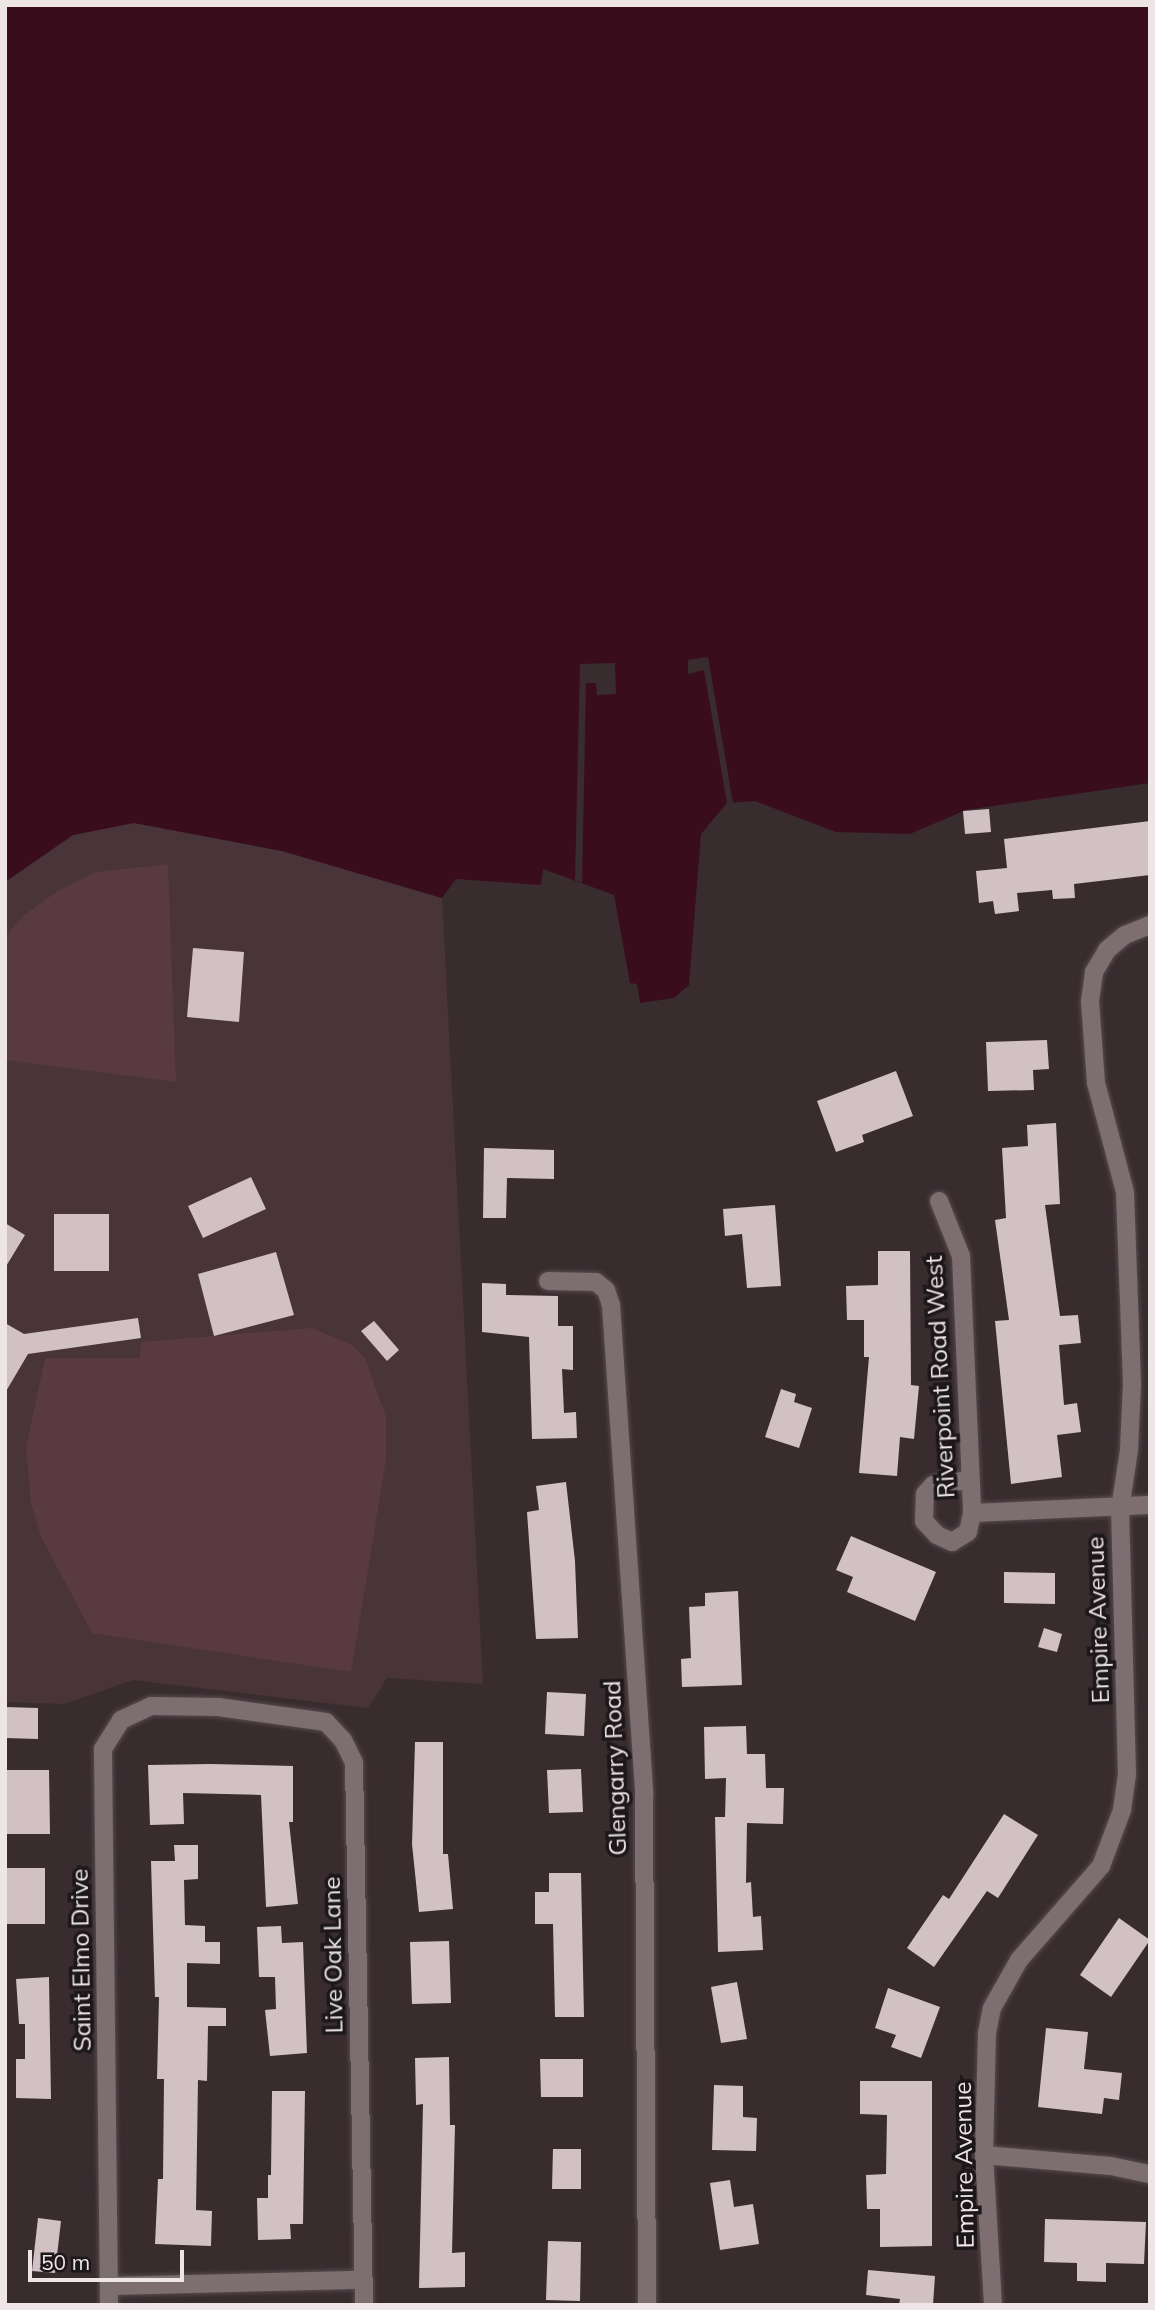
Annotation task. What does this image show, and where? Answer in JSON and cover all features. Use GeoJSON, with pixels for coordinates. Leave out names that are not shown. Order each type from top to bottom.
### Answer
{"type":"FeatureCollection","features":[{"type":"Feature","properties":{"kind":"street","name":"Empire Avenue"},"geometry":{"type":"LineString","coordinates":[[993,2305],[984,2155],[987,2033],[992,2008],[1019,1960],[1101,1866],[1122,1810],[1127,1775],[1120,1509],[1132,1384],[1125,1192],[1096,1083],[1090,1001],[1094,972],[1107,950],[1125,935],[1150,925]]}},
{"type":"Feature","properties":{"kind":"street","name":"Riverpoint Road West"},"geometry":{"type":"LineString","coordinates":[[939,1201],[961,1256],[972,1513]]}},
{"type":"Feature","properties":{"kind":"street","name":"Glengarry Road"},"geometry":{"type":"LineString","coordinates":[[548,1281],[596,1282],[606,1290],[611,1305],[644,1795],[647,2305]]}},
{"type":"Feature","properties":{"kind":"street"},"geometry":{"type":"LineString","coordinates":[[970,1480],[933,1485],[922,1505],[924,1521],[937,1535],[952,1542],[968,1532],[972,1513],[1120,1509],[1150,1505]]}},
{"type":"Feature","properties":{"kind":"street","name":"Saint Elmo Drive"},"geometry":{"type":"LineString","coordinates":[[109,2296],[103,1749],[121,1720],[151,1706],[218,1707]]}},
{"type":"Feature","properties":{"kind":"street","name":"Live Oak Lane"},"geometry":{"type":"LineString","coordinates":[[218,1707],[326,1722],[354,1763],[364,2305]]}},
{"type":"Feature","properties":{"kind":"street"},"geometry":{"type":"LineString","coordinates":[[984,2155],[1111,2166],[1150,2174]]}},
{"type":"Feature","properties":{"kind":"street"},"geometry":{"type":"LineString","coordinates":[[109,2296],[363,2280]]}},
{"type":"Feature","properties":{"kind":"path"},"geometry":{"type":"LineString","coordinates":[[5,1555],[5,1570]]}},
{"type":"Feature","properties":{"kind":"shaded area"},"geometry":{"type":"Polygon","coordinates":[[[5,5],[1150,5],[1150,783],[966,810],[910,834],[836,832],[755,801],[727,803],[701,834],[689,985],[674,998],[640,1003],[637,984],[630,983],[614,895],[543,869],[541,885],[456,879],[442,898],[282,851],[134,823],[73,835],[5,882],[5,5]]]}},
{"type":"Feature","properties":{"kind":"shaded area"},"geometry":{"type":"Polygon","coordinates":[[[134,823],[282,851],[442,898],[483,1684],[387,1678],[368,1708],[133,1680],[64,1704],[5,1702],[5,882],[73,835],[134,823]]]}},
{"type":"Feature","properties":{"kind":"shaded area"},"geometry":{"type":"Polygon","coordinates":[[[168,864],[176,1082],[5,1060],[5,937],[24,915],[59,890],[96,872],[168,864]]]}},
{"type":"Feature","properties":{"kind":"shaded area"},"geometry":{"type":"Polygon","coordinates":[[[312,1328],[352,1345],[365,1358],[386,1417],[386,1460],[351,1672],[92,1633],[42,1539],[31,1504],[26,1448],[45,1358],[140,1358],[141,1342],[312,1328]]]}},
{"type":"Feature","properties":{"kind":"pier"},"geometry":{"type":"Polygon","coordinates":[[[708,657],[733,803],[727,803],[704,670],[688,674],[688,660],[708,657]]]}},
{"type":"Feature","properties":{"kind":"pier"},"geometry":{"type":"Polygon","coordinates":[[[615,663],[616,694],[597,695],[596,683],[586,683],[582,883],[575,880],[580,664],[615,663]]]}},
{"type":"Feature","properties":{"kind":"building"},"geometry":{"type":"Polygon","coordinates":[[[989,809],[991,832],[965,834],[963,811],[989,809]]]}},
{"type":"Feature","properties":{"kind":"building"},"geometry":{"type":"Polygon","coordinates":[[[1150,821],[1150,875],[1074,884],[1075,898],[1053,899],[1052,890],[1017,893],[1019,911],[995,914],[993,901],[979,903],[976,871],[1007,868],[1004,839],[1150,821]]]}},
{"type":"Feature","properties":{"kind":"building"},"geometry":{"type":"Polygon","coordinates":[[[193,948],[244,952],[239,1022],[187,1017],[193,948]]]}},
{"type":"Feature","properties":{"kind":"building"},"geometry":{"type":"Polygon","coordinates":[[[1047,1040],[1049,1069],[1033,1070],[1034,1090],[988,1091],[986,1042],[1047,1040]]]}},
{"type":"Feature","properties":{"kind":"building"},"geometry":{"type":"Polygon","coordinates":[[[896,1071],[913,1116],[862,1135],[864,1142],[836,1152],[817,1101],[896,1071]]]}},
{"type":"Feature","properties":{"kind":"building"},"geometry":{"type":"Polygon","coordinates":[[[1056,1123],[1060,1204],[1045,1205],[1060,1316],[1078,1315],[1081,1343],[1059,1345],[1064,1405],[1077,1403],[1081,1432],[1057,1435],[1062,1477],[1011,1484],[995,1321],[1009,1320],[995,1220],[1006,1218],[1002,1148],[1028,1146],[1027,1125],[1056,1123]]]}},
{"type":"Feature","properties":{"kind":"building"},"geometry":{"type":"Polygon","coordinates":[[[484,1148],[554,1150],[554,1179],[507,1178],[506,1218],[483,1218],[484,1148]]]}},
{"type":"Feature","properties":{"kind":"building"},"geometry":{"type":"Polygon","coordinates":[[[251,1177],[266,1209],[203,1238],[188,1206],[251,1177]]]}},
{"type":"Feature","properties":{"kind":"building"},"geometry":{"type":"Polygon","coordinates":[[[775,1205],[781,1286],[747,1288],[742,1234],[725,1236],[723,1209],[775,1205]]]}},
{"type":"Feature","properties":{"kind":"building"},"geometry":{"type":"Polygon","coordinates":[[[54,1214],[109,1214],[109,1271],[54,1271],[54,1214]]]}},
{"type":"Feature","properties":{"kind":"building"},"geometry":{"type":"Polygon","coordinates":[[[5,1223],[25,1235],[5,1268],[5,1223]]]}},
{"type":"Feature","properties":{"kind":"building"},"geometry":{"type":"Polygon","coordinates":[[[878,1251],[910,1251],[911,1385],[919,1386],[914,1439],[900,1437],[897,1476],[859,1473],[869,1357],[864,1357],[864,1320],[847,1320],[846,1286],[878,1285],[878,1251]]]}},
{"type":"Feature","properties":{"kind":"building"},"geometry":{"type":"Polygon","coordinates":[[[276,1252],[294,1315],[214,1336],[198,1274],[276,1252]]]}},
{"type":"Feature","properties":{"kind":"building"},"geometry":{"type":"Polygon","coordinates":[[[482,1283],[506,1284],[506,1295],[558,1296],[558,1326],[573,1326],[573,1370],[562,1369],[564,1413],[576,1412],[577,1438],[532,1439],[529,1337],[482,1332],[482,1283]]]}},
{"type":"Feature","properties":{"kind":"building"},"geometry":{"type":"Polygon","coordinates":[[[138,1318],[141,1338],[28,1354],[5,1393],[5,1323],[24,1334],[138,1318]]]}},
{"type":"Feature","properties":{"kind":"building"},"geometry":{"type":"Polygon","coordinates":[[[374,1321],[399,1350],[387,1361],[361,1331],[374,1321]]]}},
{"type":"Feature","properties":{"kind":"building"},"geometry":{"type":"Polygon","coordinates":[[[781,1389],[796,1394],[794,1402],[812,1408],[799,1448],[765,1437],[781,1389]]]}},
{"type":"Feature","properties":{"kind":"building"},"geometry":{"type":"Polygon","coordinates":[[[566,1482],[575,1561],[578,1638],[536,1639],[527,1512],[539,1510],[536,1486],[566,1482]]]}},
{"type":"Feature","properties":{"kind":"building"},"geometry":{"type":"Polygon","coordinates":[[[851,1536],[936,1572],[915,1621],[847,1592],[853,1577],[836,1570],[851,1536]]]}},
{"type":"Feature","properties":{"kind":"building"},"geometry":{"type":"Polygon","coordinates":[[[1004,1572],[1055,1573],[1055,1604],[1004,1603],[1004,1572]]]}},
{"type":"Feature","properties":{"kind":"building"},"geometry":{"type":"Polygon","coordinates":[[[738,1591],[742,1685],[682,1687],[681,1659],[691,1658],[689,1607],[705,1606],[705,1593],[738,1591]]]}},
{"type":"Feature","properties":{"kind":"building"},"geometry":{"type":"Polygon","coordinates":[[[1044,1628],[1062,1634],[1057,1652],[1038,1647],[1044,1628]]]}},
{"type":"Feature","properties":{"kind":"building"},"geometry":{"type":"Polygon","coordinates":[[[547,1692],[586,1694],[584,1736],[545,1734],[547,1692]]]}},
{"type":"Feature","properties":{"kind":"building"},"geometry":{"type":"Polygon","coordinates":[[[5,1707],[38,1708],[38,1739],[5,1738],[5,1707]]]}},
{"type":"Feature","properties":{"kind":"building"},"geometry":{"type":"Polygon","coordinates":[[[746,1726],[747,1754],[765,1754],[766,1788],[784,1788],[783,1824],[747,1823],[746,1883],[751,1882],[753,1917],[761,1916],[763,1950],[718,1952],[715,1817],[725,1817],[726,1778],[705,1779],[704,1727],[746,1726]]]}},
{"type":"Feature","properties":{"kind":"building"},"geometry":{"type":"Polygon","coordinates":[[[415,1742],[443,1742],[443,1854],[448,1854],[453,1909],[419,1912],[412,1844],[415,1742]]]}},
{"type":"Feature","properties":{"kind":"building"},"geometry":{"type":"Polygon","coordinates":[[[148,1765],[293,1766],[293,1822],[289,1822],[298,1904],[266,1907],[261,1795],[183,1793],[184,1824],[150,1825],[148,1765]]]}},
{"type":"Feature","properties":{"kind":"building"},"geometry":{"type":"Polygon","coordinates":[[[581,1769],[583,1812],[549,1813],[547,1770],[581,1769]]]}},
{"type":"Feature","properties":{"kind":"building"},"geometry":{"type":"Polygon","coordinates":[[[7,1770],[49,1770],[50,1834],[7,1834],[7,1770]]]}},
{"type":"Feature","properties":{"kind":"building"},"geometry":{"type":"Polygon","coordinates":[[[1004,1814],[1038,1835],[998,1898],[987,1891],[934,1967],[907,1948],[943,1895],[949,1899],[1004,1814]]]}},
{"type":"Feature","properties":{"kind":"building"},"geometry":{"type":"Polygon","coordinates":[[[174,1845],[198,1845],[198,1879],[184,1880],[185,1925],[205,1926],[205,1942],[220,1942],[220,1964],[187,1963],[187,2007],[226,2008],[226,2026],[208,2026],[207,2081],[198,2080],[196,2210],[212,2211],[211,2246],[155,2244],[158,2179],[163,2179],[164,2079],[157,2079],[159,1997],[155,1997],[151,1861],[175,1861],[174,1845]]]}},
{"type":"Feature","properties":{"kind":"building"},"geometry":{"type":"Polygon","coordinates":[[[5,1868],[45,1868],[45,1924],[5,1924],[5,1868]]]}},
{"type":"Feature","properties":{"kind":"building"},"geometry":{"type":"Polygon","coordinates":[[[549,1873],[581,1873],[584,2017],[555,2017],[553,1924],[535,1924],[535,1892],[549,1892],[549,1873]]]}},
{"type":"Feature","properties":{"kind":"building"},"geometry":{"type":"Polygon","coordinates":[[[1119,1918],[1150,1940],[1111,1997],[1080,1975],[1119,1918]]]}},
{"type":"Feature","properties":{"kind":"building"},"geometry":{"type":"Polygon","coordinates":[[[281,1926],[282,1943],[303,1942],[307,2053],[270,2056],[265,2010],[276,2009],[275,1977],[259,1977],[257,1927],[281,1926]]]}},
{"type":"Feature","properties":{"kind":"building"},"geometry":{"type":"Polygon","coordinates":[[[449,1941],[451,2003],[412,2004],[410,1942],[449,1941]]]}},
{"type":"Feature","properties":{"kind":"building"},"geometry":{"type":"Polygon","coordinates":[[[49,1977],[51,2099],[16,2098],[16,2059],[25,2059],[25,2024],[19,2024],[16,1979],[49,1977]]]}},
{"type":"Feature","properties":{"kind":"building"},"geometry":{"type":"Polygon","coordinates":[[[737,1982],[747,2039],[721,2043],[711,1987],[737,1982]]]}},
{"type":"Feature","properties":{"kind":"building"},"geometry":{"type":"Polygon","coordinates":[[[888,1988],[940,2007],[921,2058],[891,2047],[896,2035],[875,2028],[888,1988]]]}},
{"type":"Feature","properties":{"kind":"building"},"geometry":{"type":"Polygon","coordinates":[[[1046,2028],[1088,2032],[1084,2069],[1122,2073],[1119,2100],[1104,2098],[1102,2114],[1038,2107],[1046,2028]]]}},
{"type":"Feature","properties":{"kind":"building"},"geometry":{"type":"Polygon","coordinates":[[[449,2057],[450,2125],[455,2125],[452,2253],[465,2252],[465,2287],[419,2288],[423,2104],[416,2105],[415,2058],[449,2057]]]}},
{"type":"Feature","properties":{"kind":"building"},"geometry":{"type":"Polygon","coordinates":[[[540,2059],[583,2059],[583,2097],[541,2097],[540,2059]]]}},
{"type":"Feature","properties":{"kind":"building"},"geometry":{"type":"Polygon","coordinates":[[[860,2081],[932,2081],[932,2246],[880,2247],[880,2209],[867,2209],[866,2175],[886,2174],[887,2115],[860,2114],[860,2081]]]}},
{"type":"Feature","properties":{"kind":"building"},"geometry":{"type":"Polygon","coordinates":[[[714,2085],[743,2086],[743,2117],[757,2118],[756,2151],[712,2150],[714,2085]]]}},
{"type":"Feature","properties":{"kind":"building"},"geometry":{"type":"Polygon","coordinates":[[[272,2091],[305,2091],[303,2224],[290,2224],[291,2239],[258,2240],[257,2198],[268,2198],[268,2175],[271,2175],[272,2091]]]}},
{"type":"Feature","properties":{"kind":"building"},"geometry":{"type":"Polygon","coordinates":[[[553,2149],[581,2149],[581,2189],[552,2189],[553,2149]]]}},
{"type":"Feature","properties":{"kind":"building"},"geometry":{"type":"Polygon","coordinates":[[[730,2180],[734,2207],[753,2204],[759,2244],[720,2250],[710,2183],[730,2180]]]}},
{"type":"Feature","properties":{"kind":"building"},"geometry":{"type":"Polygon","coordinates":[[[38,2218],[61,2221],[55,2273],[32,2271],[38,2218]]]}},
{"type":"Feature","properties":{"kind":"building"},"geometry":{"type":"Polygon","coordinates":[[[1045,2219],[1146,2222],[1144,2264],[1106,2263],[1106,2282],[1077,2281],[1077,2263],[1044,2262],[1045,2219]]]}},
{"type":"Feature","properties":{"kind":"building"},"geometry":{"type":"Polygon","coordinates":[[[548,2241],[581,2242],[580,2301],[546,2300],[548,2241]]]}},
{"type":"Feature","properties":{"kind":"building"},"geometry":{"type":"Polygon","coordinates":[[[868,2270],[935,2276],[933,2305],[899,2305],[900,2299],[866,2295],[868,2270]]]}}]}
